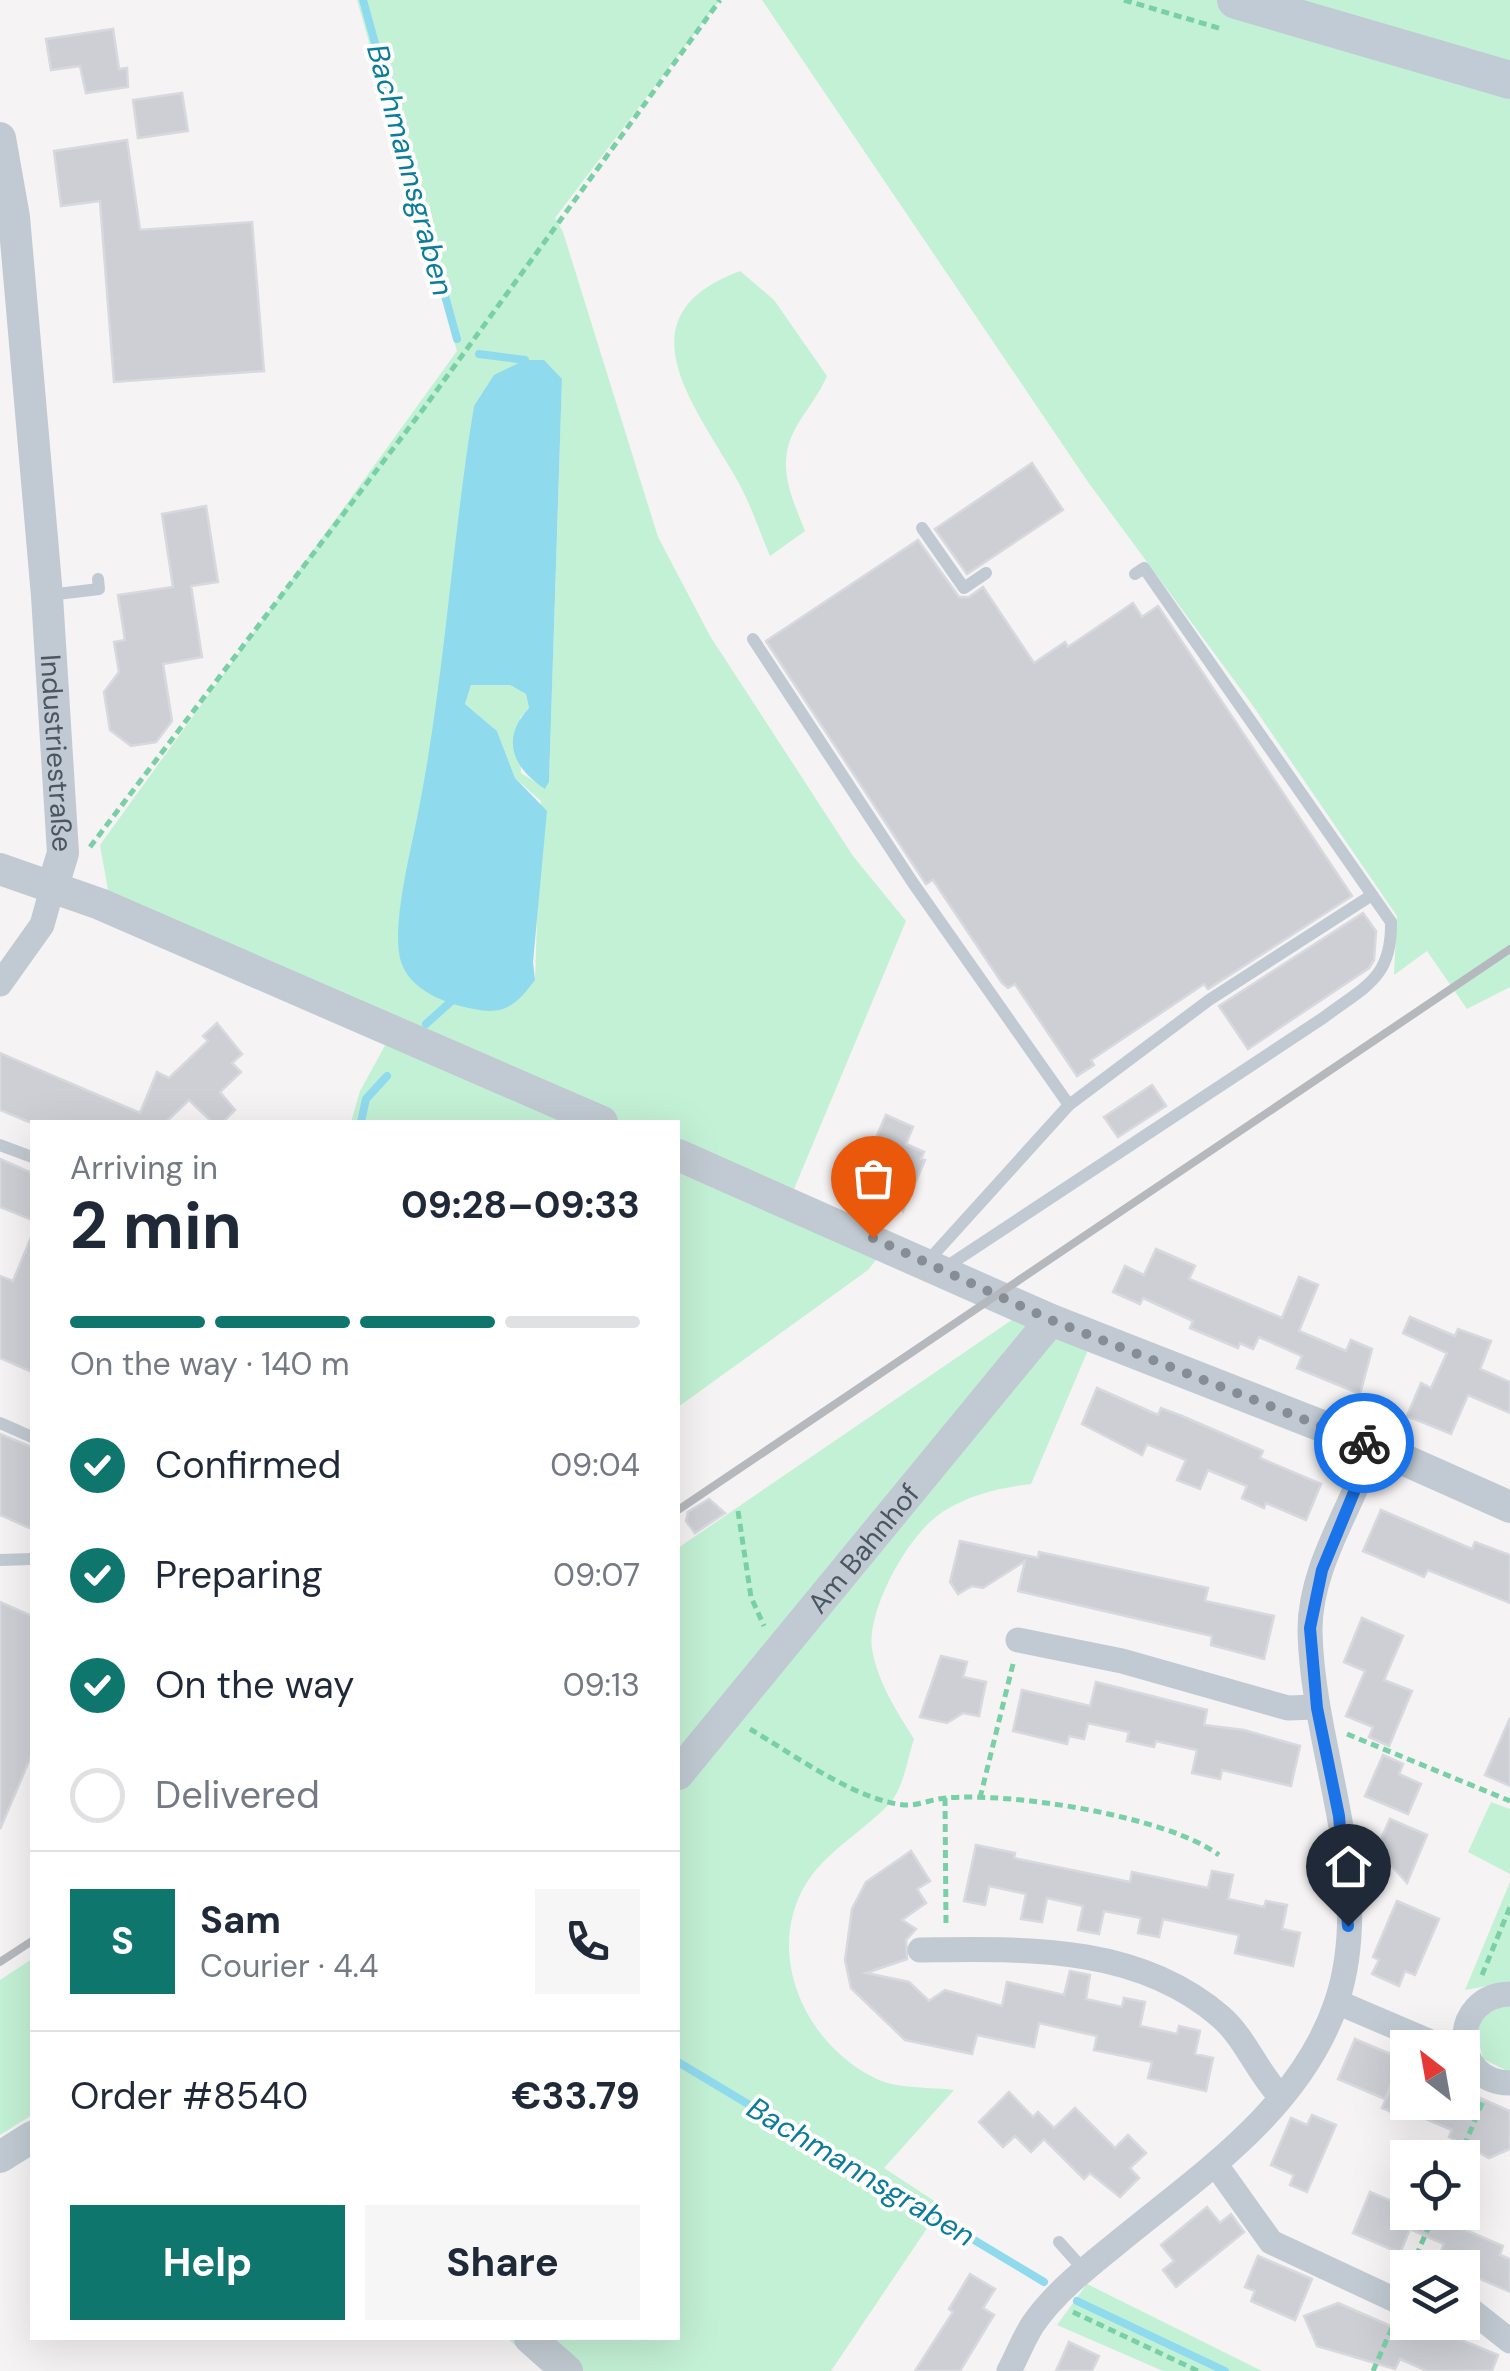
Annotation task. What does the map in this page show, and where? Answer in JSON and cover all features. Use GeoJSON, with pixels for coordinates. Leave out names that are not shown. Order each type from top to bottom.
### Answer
{"type":"FeatureCollection","features":[{"type":"Feature","properties":{"kind":"main road"},"geometry":{"type":"LineString","coordinates":[[1236,0],[1510,80]]}},
{"type":"Feature","properties":{"kind":"street","name":"Industriestraße"},"geometry":{"type":"LineString","coordinates":[[0,138],[14,217],[47,596],[63,853],[52,889],[100,904],[597,1120]]}},
{"type":"Feature","properties":{"kind":"street"},"geometry":{"type":"LineString","coordinates":[[0,869],[52,889],[42,925],[0,984]]}},
{"type":"Feature","properties":{"kind":"street"},"geometry":{"type":"LineString","coordinates":[[680,1156],[1051,1320],[1373,1446],[1510,1507]]}},
{"type":"Feature","properties":{"kind":"street","name":"Am Bahnhof"},"geometry":{"type":"LineString","coordinates":[[680,1772],[1051,1320]]}},
{"type":"Feature","properties":{"kind":"street"},"geometry":{"type":"LineString","coordinates":[[1009,2371],[1033,2324],[1084,2270],[1216,2165],[1281,2097],[1337,2002],[1348,1946],[1347,1906],[1339,1816],[1319,1715],[1310,1628],[1322,1570],[1373,1446]]}},
{"type":"Feature","properties":{"kind":"street"},"geometry":{"type":"LineString","coordinates":[[1018,1640],[1122,1662],[1319,1715]]}},
{"type":"Feature","properties":{"kind":"street"},"geometry":{"type":"LineString","coordinates":[[932,1950],[1053,1950],[1110,1961],[1169,1982],[1223,2018],[1281,2097]]}},
{"type":"Feature","properties":{"kind":"street"},"geometry":{"type":"LineString","coordinates":[[1467,2030],[1472,2012],[1500,1995]]}},
{"type":"Feature","properties":{"kind":"street"},"geometry":{"type":"LineString","coordinates":[[1337,2002],[1403,2030]]}},
{"type":"Feature","properties":{"kind":"street"},"geometry":{"type":"LineString","coordinates":[[0,2157],[30,2138]]}},
{"type":"Feature","properties":{"kind":"street"},"geometry":{"type":"LineString","coordinates":[[1216,2165],[1272,2242],[1390,2299]]}},
{"type":"Feature","properties":{"kind":"street"},"geometry":{"type":"LineString","coordinates":[[1480,2318],[1510,2341]]}},
{"type":"Feature","properties":{"kind":"street"},"geometry":{"type":"LineString","coordinates":[[532,2340],[567,2371]]}},
{"type":"Feature","properties":{"kind":"lane"},"geometry":{"type":"LineString","coordinates":[[922,528],[964,588],[986,573]]}},
{"type":"Feature","properties":{"kind":"lane"},"geometry":{"type":"LineString","coordinates":[[933,1267],[1382,974],[1391,951],[1391,922],[1144,568],[1135,574]]}},
{"type":"Feature","properties":{"kind":"lane"},"geometry":{"type":"LineString","coordinates":[[47,596],[99,588]]}},
{"type":"Feature","properties":{"kind":"lane"},"geometry":{"type":"LineString","coordinates":[[753,638],[913,883],[1069,1106]]}},
{"type":"Feature","properties":{"kind":"lane"},"geometry":{"type":"LineString","coordinates":[[933,1267],[1069,1106],[1209,1000],[1372,895]]}},
{"type":"Feature","properties":{"kind":"lane"},"geometry":{"type":"LineString","coordinates":[[0,1145],[30,1157]]}},
{"type":"Feature","properties":{"kind":"lane"},"geometry":{"type":"LineString","coordinates":[[0,1423],[30,1436]]}},
{"type":"Feature","properties":{"kind":"lane"},"geometry":{"type":"LineString","coordinates":[[0,1560],[30,1559]]}},
{"type":"Feature","properties":{"kind":"lane"},"geometry":{"type":"LineString","coordinates":[[1059,2242],[1084,2270]]}},
{"type":"Feature","properties":{"kind":"path"},"geometry":{"type":"LineString","coordinates":[[100,904],[90,846],[424,408],[720,0]]}},
{"type":"Feature","properties":{"kind":"path"},"geometry":{"type":"LineString","coordinates":[[738,1511],[752,1597],[777,1656]]}},
{"type":"Feature","properties":{"kind":"path"},"geometry":{"type":"LineString","coordinates":[[980,1798],[1018,1640]]}},
{"type":"Feature","properties":{"kind":"path"},"geometry":{"type":"LineString","coordinates":[[1319,1715],[1510,1801]]}},
{"type":"Feature","properties":{"kind":"path"},"geometry":{"type":"LineString","coordinates":[[748,1728],[873,1796],[908,1805],[945,1798],[1044,1802],[1144,1824],[1201,1842],[1219,1855]]}},
{"type":"Feature","properties":{"kind":"path"},"geometry":{"type":"LineString","coordinates":[[932,1950],[945,1798]]}},
{"type":"Feature","properties":{"kind":"path"},"geometry":{"type":"LineString","coordinates":[[1500,1995],[1478,1986],[1510,1906]]}},
{"type":"Feature","properties":{"kind":"path"},"geometry":{"type":"LineString","coordinates":[[1469,2140],[1501,2082]]}},
{"type":"Feature","properties":{"kind":"path"},"geometry":{"type":"LineString","coordinates":[[1052,2303],[1198,2371]]}},
{"type":"Feature","properties":{"kind":"path"},"geometry":{"type":"LineString","coordinates":[[1373,2371],[1390,2335]]}},
{"type":"Feature","properties":{"kind":"green space"},"geometry":{"type":"Polygon","coordinates":[[[357,0],[720,0],[555,218],[563,232],[658,537],[710,636],[853,856],[906,921],[794,1189],[680,1143],[680,1120],[352,1120],[360,1091],[398,1022],[108,890],[100,845],[457,351],[357,0]],[[562,379],[474,406],[443,672],[399,938],[535,980],[541,801],[515,778],[497,731],[465,704],[471,685],[510,685],[526,694],[529,708],[520,718],[521,773],[545,788],[549,782],[562,379]]]}},
{"type":"Feature","properties":{"kind":"green space"},"geometry":{"type":"Polygon","coordinates":[[[762,0],[1510,0],[1510,987],[1467,1009],[1427,951],[1394,975],[1397,916],[1251,703],[1088,482],[762,0]]]}},
{"type":"Feature","properties":{"kind":"green space"},"geometry":{"type":"Polygon","coordinates":[[[740,271],[774,300],[827,376],[794,431],[786,457],[788,482],[805,531],[770,556],[746,497],[687,392],[677,364],[674,337],[682,312],[703,290],[740,271]]]}},
{"type":"Feature","properties":{"kind":"green space"},"geometry":{"type":"Polygon","coordinates":[[[680,1174],[879,1256],[868,1270],[680,1406],[680,1174]]]}},
{"type":"Feature","properties":{"kind":"green space"},"geometry":{"type":"Polygon","coordinates":[[[1041,1300],[1100,1322],[1031,1484],[986,1493],[944,1511],[918,1536],[893,1573],[876,1614],[872,1649],[883,1685],[914,1739],[907,1763],[890,1803],[825,1860],[807,1882],[794,1910],[789,1939],[791,1968],[799,1996],[831,2046],[853,2065],[887,2083],[954,2090],[884,2168],[942,2206],[831,2371],[544,2371],[509,2340],[680,2340],[680,1547],[1041,1300]]]}},
{"type":"Feature","properties":{"kind":"green space"},"geometry":{"type":"Polygon","coordinates":[[[1491,1802],[1510,1809],[1510,1874],[1468,1852],[1491,1802]]]}},
{"type":"Feature","properties":{"kind":"green space"},"geometry":{"type":"Polygon","coordinates":[[[1510,1882],[1510,1982],[1465,1990],[1510,1882]]]}},
{"type":"Feature","properties":{"kind":"green space"},"geometry":{"type":"Polygon","coordinates":[[[30,1960],[30,2116],[0,2135],[0,1980],[30,1960]]]}},
{"type":"Feature","properties":{"kind":"green space"},"geometry":{"type":"Polygon","coordinates":[[[1510,2004],[1510,2072],[1483,2059],[1480,2030],[1476,2030],[1487,2012],[1510,2004]]]}},
{"type":"Feature","properties":{"kind":"green space"},"geometry":{"type":"Polygon","coordinates":[[[1087,2284],[1262,2371],[1163,2371],[1057,2325],[1087,2284]]]}},
{"type":"Feature","properties":{"kind":"water"},"geometry":{"type":"Polygon","coordinates":[[[525,360],[544,360],[562,379],[549,782],[545,789],[534,781],[514,752],[515,731],[529,708],[526,694],[510,685],[471,685],[465,704],[497,731],[515,778],[547,811],[533,962],[535,980],[509,1006],[485,1011],[441,1000],[413,981],[401,962],[399,919],[432,733],[474,406],[494,375],[525,360]]]}},
{"type":"Feature","properties":{"kind":"building"},"geometry":{"type":"Polygon","coordinates":[[[113,29],[119,69],[127,68],[128,87],[86,93],[80,66],[51,70],[46,39],[113,29]]]}},
{"type":"Feature","properties":{"kind":"building"},"geometry":{"type":"Polygon","coordinates":[[[182,93],[188,131],[138,138],[133,100],[182,93]]]}},
{"type":"Feature","properties":{"kind":"building"},"geometry":{"type":"Polygon","coordinates":[[[127,140],[140,230],[252,222],[264,371],[114,382],[100,201],[61,206],[54,151],[127,140]]]}},
{"type":"Feature","properties":{"kind":"building"},"geometry":{"type":"Polygon","coordinates":[[[1032,463],[1063,510],[967,574],[935,529],[1032,463]]]}},
{"type":"Feature","properties":{"kind":"building"},"geometry":{"type":"Polygon","coordinates":[[[206,506],[218,582],[191,586],[202,657],[163,664],[172,721],[156,742],[131,746],[110,730],[104,692],[119,672],[114,642],[125,640],[118,595],[173,587],[162,514],[206,506]]]}},
{"type":"Feature","properties":{"kind":"building"},"geometry":{"type":"Polygon","coordinates":[[[918,540],[959,597],[969,597],[983,587],[1034,663],[1065,642],[1068,647],[1133,603],[1142,617],[1158,606],[1352,896],[1208,989],[1204,984],[1091,1060],[1094,1065],[1077,1076],[1015,984],[1008,988],[1002,983],[933,880],[926,884],[766,641],[918,540]]]}},
{"type":"Feature","properties":{"kind":"building"},"geometry":{"type":"Polygon","coordinates":[[[1363,913],[1376,931],[1374,960],[1369,968],[1248,1049],[1219,1006],[1363,913]]]}},
{"type":"Feature","properties":{"kind":"building"},"geometry":{"type":"Polygon","coordinates":[[[217,1023],[242,1054],[232,1063],[241,1072],[220,1092],[235,1110],[225,1120],[210,1120],[189,1100],[168,1120],[29,1122],[0,1110],[0,1053],[140,1113],[157,1072],[169,1078],[208,1041],[203,1036],[217,1023]]]}},
{"type":"Feature","properties":{"kind":"building"},"geometry":{"type":"Polygon","coordinates":[[[1152,1085],[1166,1106],[1118,1137],[1104,1117],[1152,1085]]]}},
{"type":"Feature","properties":{"kind":"building"},"geometry":{"type":"Polygon","coordinates":[[[886,1115],[913,1127],[906,1144],[924,1152],[921,1159],[925,1160],[903,1211],[894,1194],[858,1179],[886,1115]]]}},
{"type":"Feature","properties":{"kind":"building"},"geometry":{"type":"Polygon","coordinates":[[[0,1159],[30,1172],[30,1219],[0,1207],[0,1159]]]}},
{"type":"Feature","properties":{"kind":"building"},"geometry":{"type":"Polygon","coordinates":[[[30,1240],[30,1371],[0,1358],[0,1276],[13,1281],[30,1240]]]}},
{"type":"Feature","properties":{"kind":"building"},"geometry":{"type":"Polygon","coordinates":[[[1156,1249],[1195,1266],[1189,1279],[1282,1318],[1299,1277],[1318,1285],[1299,1331],[1346,1351],[1351,1340],[1372,1349],[1360,1394],[1297,1368],[1302,1356],[1259,1337],[1253,1349],[1240,1343],[1238,1348],[1190,1328],[1193,1321],[1143,1298],[1140,1304],[1113,1292],[1125,1266],[1144,1275],[1156,1249]]]}},
{"type":"Feature","properties":{"kind":"building"},"geometry":{"type":"Polygon","coordinates":[[[1410,1317],[1455,1336],[1458,1329],[1491,1341],[1480,1369],[1510,1382],[1510,1413],[1468,1395],[1451,1434],[1407,1416],[1421,1383],[1431,1388],[1447,1353],[1403,1333],[1410,1317]]]}},
{"type":"Feature","properties":{"kind":"building"},"geometry":{"type":"Polygon","coordinates":[[[1097,1388],[1158,1415],[1161,1408],[1182,1416],[1263,1451],[1260,1458],[1321,1484],[1306,1520],[1266,1503],[1264,1508],[1242,1498],[1247,1486],[1208,1470],[1200,1489],[1177,1480],[1186,1460],[1147,1444],[1142,1455],[1082,1424],[1097,1388]]]}},
{"type":"Feature","properties":{"kind":"building"},"geometry":{"type":"Polygon","coordinates":[[[0,1434],[30,1446],[30,1528],[0,1515],[0,1434]]]}},
{"type":"Feature","properties":{"kind":"building"},"geometry":{"type":"Polygon","coordinates":[[[709,1499],[725,1513],[695,1533],[686,1521],[688,1512],[709,1499]]]}},
{"type":"Feature","properties":{"kind":"building"},"geometry":{"type":"Polygon","coordinates":[[[1381,1510],[1472,1549],[1475,1542],[1510,1555],[1510,1603],[1428,1570],[1424,1577],[1363,1551],[1381,1510]]]}},
{"type":"Feature","properties":{"kind":"building"},"geometry":{"type":"Polygon","coordinates":[[[960,1541],[1038,1558],[1039,1552],[1208,1588],[1205,1601],[1274,1616],[1264,1659],[1211,1645],[1212,1636],[1018,1591],[1025,1561],[983,1588],[972,1586],[958,1594],[950,1582],[960,1541]]]}},
{"type":"Feature","properties":{"kind":"building"},"geometry":{"type":"Polygon","coordinates":[[[0,1602],[30,1615],[30,1759],[0,1829],[0,1602]]]}},
{"type":"Feature","properties":{"kind":"building"},"geometry":{"type":"Polygon","coordinates":[[[1362,1618],[1403,1636],[1384,1680],[1412,1691],[1389,1746],[1369,1737],[1373,1727],[1346,1716],[1365,1671],[1344,1662],[1362,1618]]]}},
{"type":"Feature","properties":{"kind":"building"},"geometry":{"type":"Polygon","coordinates":[[[941,1656],[967,1662],[963,1677],[986,1682],[979,1716],[963,1713],[947,1723],[920,1717],[941,1656]]]}},
{"type":"Feature","properties":{"kind":"building"},"geometry":{"type":"Polygon","coordinates":[[[1096,1682],[1207,1710],[1204,1725],[1244,1730],[1300,1746],[1291,1786],[1222,1770],[1220,1779],[1192,1773],[1197,1750],[1156,1741],[1154,1747],[1127,1741],[1129,1732],[1088,1723],[1084,1739],[1069,1736],[1067,1744],[1013,1731],[1022,1690],[1090,1706],[1096,1682]]]}},
{"type":"Feature","properties":{"kind":"building"},"geometry":{"type":"Polygon","coordinates":[[[1510,1718],[1510,1786],[1485,1775],[1510,1718]]]}},
{"type":"Feature","properties":{"kind":"building"},"geometry":{"type":"Polygon","coordinates":[[[1383,1755],[1403,1764],[1399,1774],[1421,1784],[1408,1814],[1365,1796],[1383,1755]]]}},
{"type":"Feature","properties":{"kind":"building"},"geometry":{"type":"Polygon","coordinates":[[[1390,1819],[1427,1835],[1407,1883],[1390,1864],[1373,1857],[1390,1819]]]}},
{"type":"Feature","properties":{"kind":"building"},"geometry":{"type":"Polygon","coordinates":[[[976,1845],[1015,1853],[1014,1858],[1130,1882],[1132,1872],[1208,1888],[1212,1871],[1233,1875],[1228,1899],[1264,1907],[1266,1901],[1287,1905],[1282,1929],[1300,1933],[1293,1966],[1235,1953],[1239,1935],[1163,1919],[1159,1937],[1138,1933],[1141,1918],[1104,1911],[1099,1934],[1078,1930],[1083,1906],[1047,1898],[1042,1922],[1021,1919],[1026,1894],[989,1886],[985,1905],[964,1901],[976,1845]]]}},
{"type":"Feature","properties":{"kind":"building"},"geometry":{"type":"Polygon","coordinates":[[[911,1851],[930,1881],[917,1889],[926,1903],[902,1920],[916,1929],[906,1940],[907,1959],[866,1973],[909,1982],[929,2001],[945,1990],[1002,2006],[1007,1982],[1064,1995],[1070,1971],[1090,1975],[1086,1999],[1122,2007],[1124,1998],[1145,2002],[1140,2026],[1177,2034],[1179,2026],[1200,2031],[1195,2054],[1213,2058],[1206,2091],[1148,2078],[1152,2062],[1094,2050],[1097,2036],[1039,2023],[1034,2047],[977,2035],[972,2054],[905,2040],[851,1988],[845,1960],[852,1909],[866,1882],[911,1851]]]}},
{"type":"Feature","properties":{"kind":"building"},"geometry":{"type":"Polygon","coordinates":[[[1397,1901],[1439,1919],[1415,1975],[1405,1971],[1399,1986],[1372,1974],[1379,1960],[1373,1957],[1397,1901]]]}},
{"type":"Feature","properties":{"kind":"building"},"geometry":{"type":"Polygon","coordinates":[[[1355,2039],[1390,2054],[1390,2087],[1385,2099],[1338,2079],[1355,2039]]]}},
{"type":"Feature","properties":{"kind":"building"},"geometry":{"type":"Polygon","coordinates":[[[1390,2089],[1390,2111],[1382,2108],[1390,2089]]]}},
{"type":"Feature","properties":{"kind":"building"},"geometry":{"type":"Polygon","coordinates":[[[1009,2092],[1033,2117],[1038,2112],[1054,2128],[1075,2108],[1115,2148],[1128,2135],[1146,2153],[1130,2168],[1139,2178],[1120,2197],[1090,2173],[1084,2179],[1044,2139],[1031,2152],[1015,2136],[1003,2147],[979,2122],[1009,2092]]]}},
{"type":"Feature","properties":{"kind":"building"},"geometry":{"type":"Polygon","coordinates":[[[1480,2098],[1510,2111],[1510,2149],[1489,2158],[1480,2153],[1480,2140],[1455,2140],[1449,2137],[1452,2130],[1428,2120],[1480,2120],[1480,2098]]]}},
{"type":"Feature","properties":{"kind":"building"},"geometry":{"type":"Polygon","coordinates":[[[1312,2115],[1336,2125],[1307,2192],[1290,2185],[1294,2175],[1271,2165],[1291,2118],[1307,2125],[1312,2115]]]}},
{"type":"Feature","properties":{"kind":"building"},"geometry":{"type":"Polygon","coordinates":[[[1370,2192],[1390,2200],[1390,2230],[1410,2230],[1401,2250],[1353,2233],[1370,2192]]]}},
{"type":"Feature","properties":{"kind":"building"},"geometry":{"type":"Polygon","coordinates":[[[1207,2207],[1220,2223],[1231,2214],[1244,2232],[1176,2287],[1163,2270],[1174,2261],[1161,2245],[1207,2207]]]}},
{"type":"Feature","properties":{"kind":"building"},"geometry":{"type":"Polygon","coordinates":[[[1412,2230],[1465,2230],[1503,2246],[1500,2255],[1510,2259],[1510,2292],[1480,2279],[1480,2250],[1442,2250],[1444,2244],[1412,2230]]]}},
{"type":"Feature","properties":{"kind":"building"},"geometry":{"type":"Polygon","coordinates":[[[1258,2256],[1312,2279],[1295,2320],[1251,2301],[1255,2291],[1245,2287],[1258,2256]]]}},
{"type":"Feature","properties":{"kind":"building"},"geometry":{"type":"Polygon","coordinates":[[[970,2274],[995,2289],[983,2308],[994,2315],[960,2371],[915,2371],[953,2312],[949,2309],[970,2274]]]}},
{"type":"Feature","properties":{"kind":"building"},"geometry":{"type":"Polygon","coordinates":[[[1338,2303],[1390,2326],[1390,2340],[1462,2340],[1498,2355],[1492,2371],[1427,2371],[1400,2359],[1395,2369],[1317,2346],[1304,2316],[1338,2303]]]}},
{"type":"Feature","properties":{"kind":"building"},"geometry":{"type":"Polygon","coordinates":[[[1069,2342],[1099,2356],[1092,2371],[1056,2371],[1069,2342]]]}},
{"type":"Feature","properties":{"kind":"waterway","name":"Bachmannsgraben"},"geometry":{"type":"LineString","coordinates":[[363,0],[457,339]]}},
{"type":"Feature","properties":{"kind":"waterway","name":"Bachmannsgraben"},"geometry":{"type":"LineString","coordinates":[[479,354],[525,360],[526,368]]}},
{"type":"Feature","properties":{"kind":"waterway","name":"Bachmannsgraben"},"geometry":{"type":"LineString","coordinates":[[426,1024],[456,997]]}},
{"type":"Feature","properties":{"kind":"waterway","name":"Bachmannsgraben"},"geometry":{"type":"LineString","coordinates":[[361,1120],[366,1099],[387,1076]]}},
{"type":"Feature","properties":{"kind":"waterway","name":"Bachmannsgraben"},"geometry":{"type":"LineString","coordinates":[[680,2063],[1044,2282]]}},
{"type":"Feature","properties":{"kind":"waterway","name":"Bachmannsgraben"},"geometry":{"type":"LineString","coordinates":[[1077,2301],[1225,2371]]}},
{"type":"Feature","properties":{"kind":"railway"},"geometry":{"type":"LineString","coordinates":[[680,1509],[1510,949]]}},
{"type":"Feature","properties":{"kind":"railway"},"geometry":{"type":"LineString","coordinates":[[0,1962],[30,1942]]}},
{"type":"Feature","properties":{"kind":"way so far"},"geometry":{"type":"LineString","coordinates":[[873,1238],[1051,1320],[1364,1443]]}},
{"type":"Feature","properties":{"kind":"route"},"geometry":{"type":"LineString","coordinates":[[1348,1926],[1339,1816],[1317,1708],[1310,1628],[1322,1570],[1373,1446],[1364,1443]]}}]}
